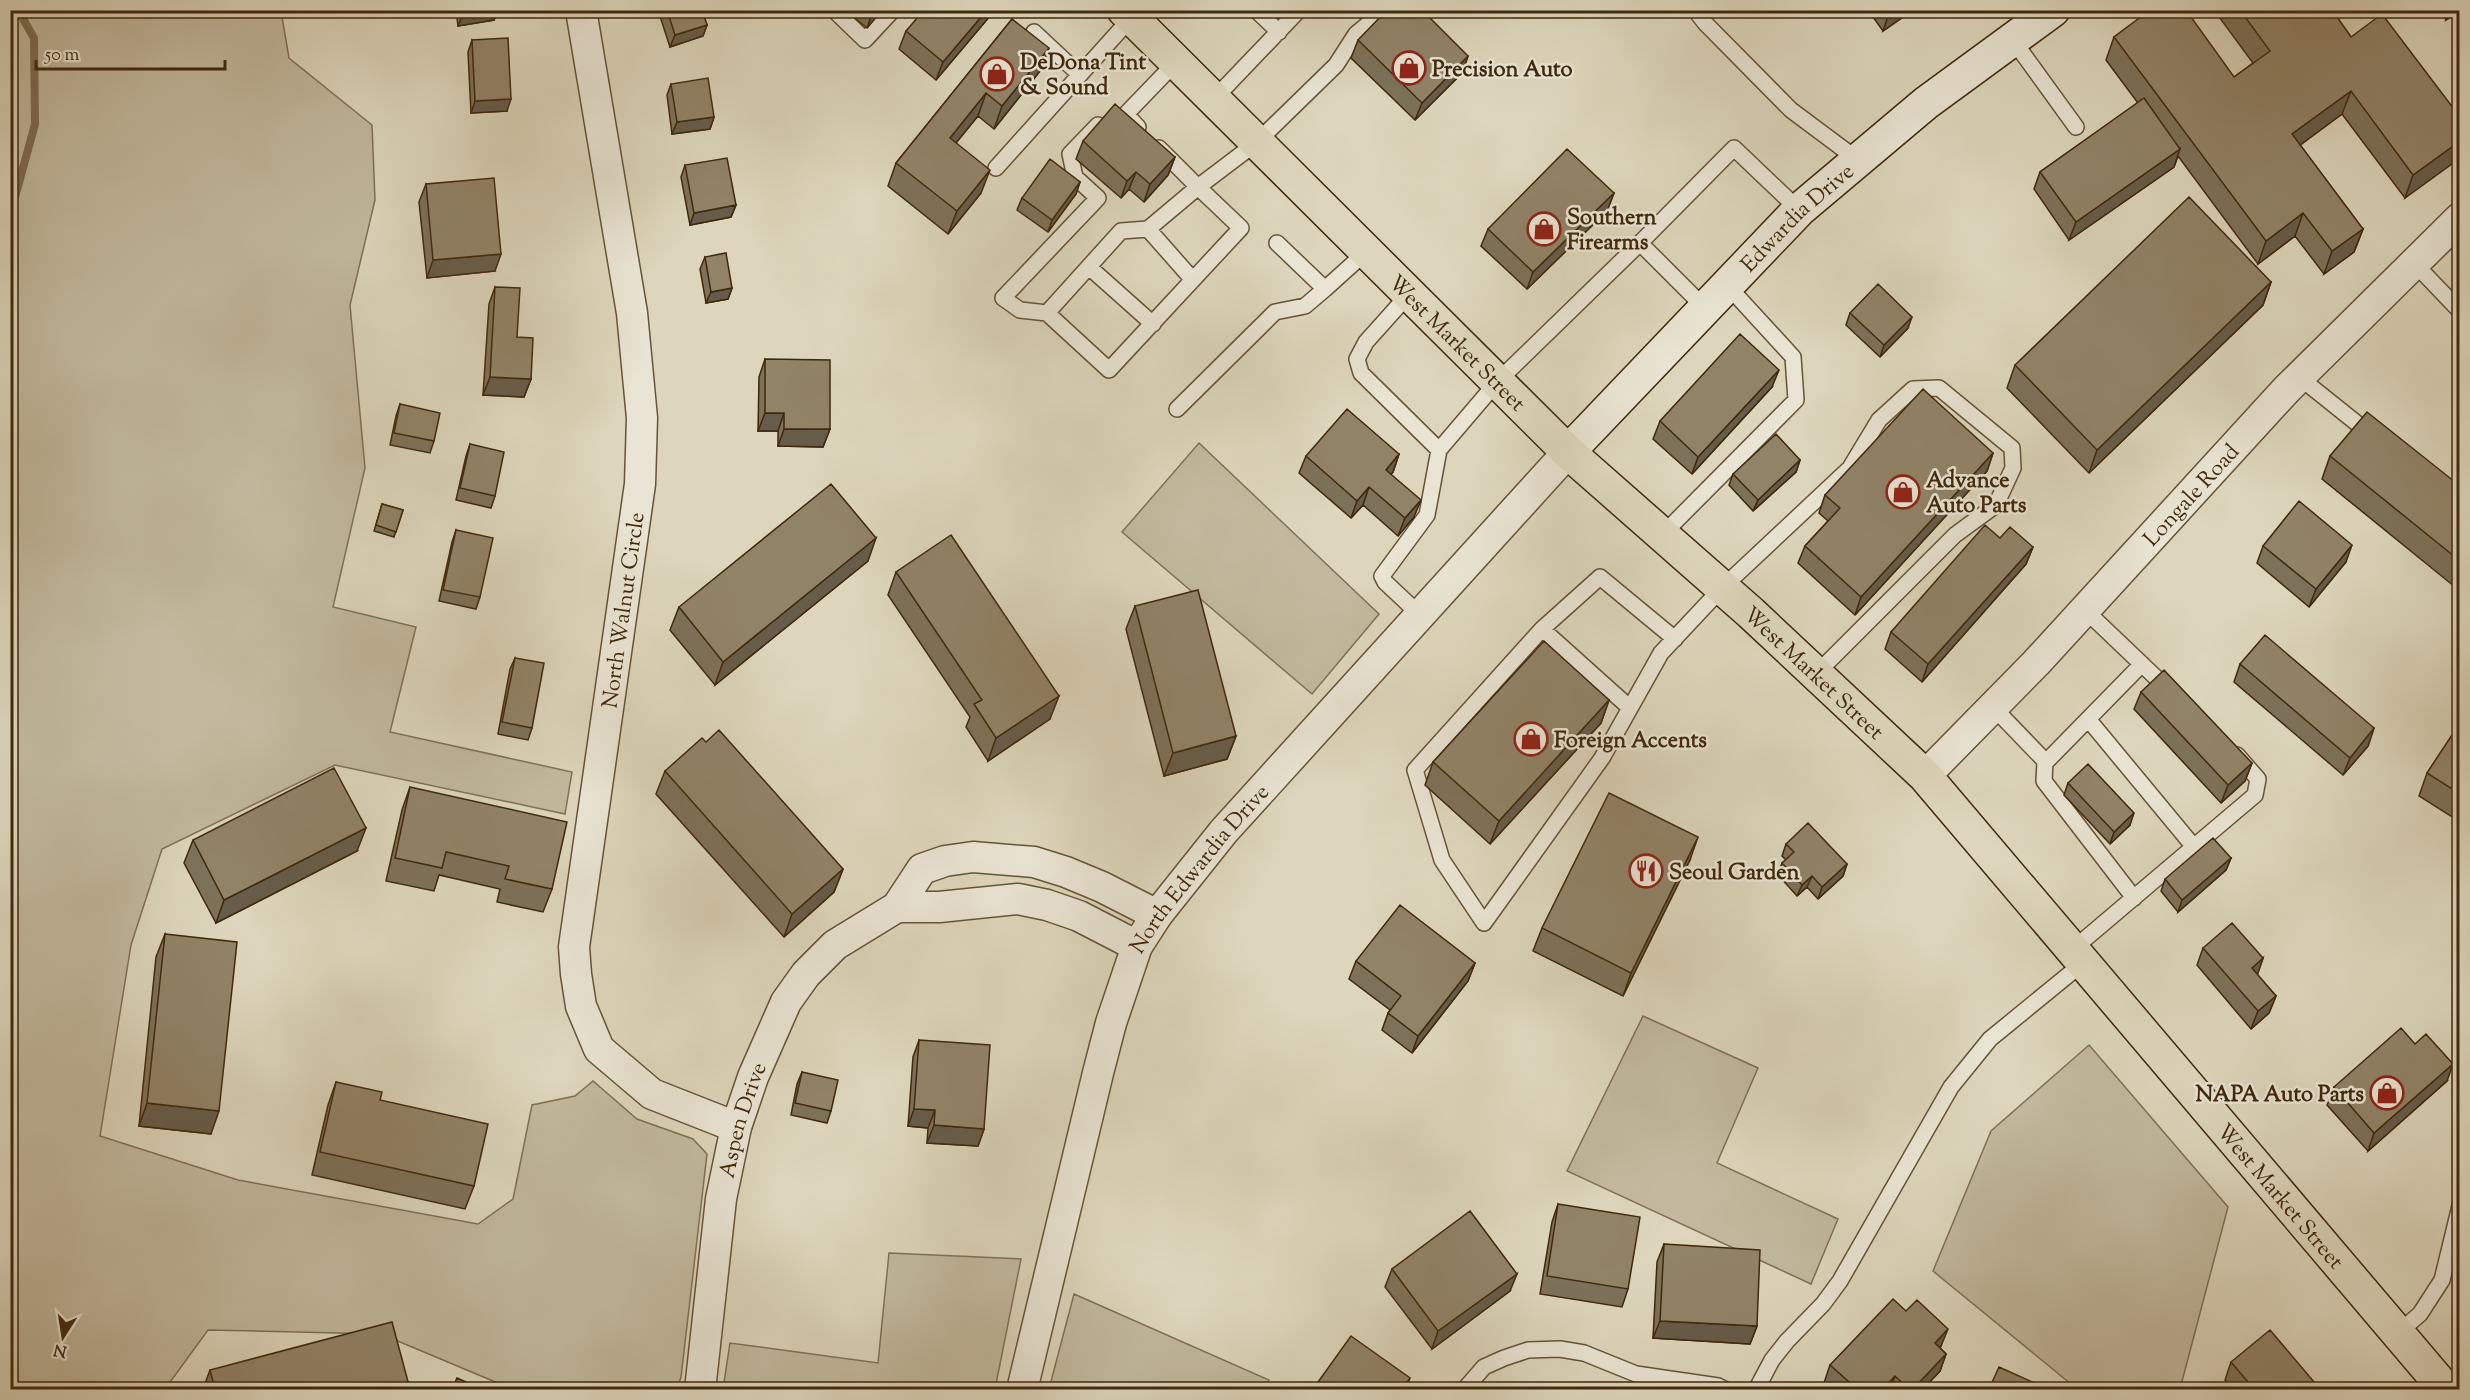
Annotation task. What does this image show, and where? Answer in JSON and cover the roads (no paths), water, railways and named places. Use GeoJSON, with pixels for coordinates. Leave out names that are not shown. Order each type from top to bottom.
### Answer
{"type":"FeatureCollection","features":[{"type":"Feature","properties":{"kind":"main road","name":"Edwardia Drive"},"geometry":{"type":"LineString","coordinates":[[1568,452],[1799,210],[1926,103],[2053,10]]}},
{"type":"Feature","properties":{"kind":"main road","name":"West Market Street"},"geometry":{"type":"LineString","coordinates":[[1127,14],[1568,452],[1722,588],[1925,776],[2445,1389]]}},
{"type":"Feature","properties":{"kind":"street","name":"North Walnut Circle"},"geometry":{"type":"LineString","coordinates":[[581,10],[632,313],[642,418],[640,484],[574,947],[576,974],[581,1006],[598,1049],[652,1094],[736,1127]]}},
{"type":"Feature","properties":{"kind":"street","name":"Longale Road"},"geometry":{"type":"LineString","coordinates":[[1925,776],[2085,610],[2299,377],[2460,218]]}},
{"type":"Feature","properties":{"kind":"street","name":"North Edwardia Drive"},"geometry":{"type":"LineString","coordinates":[[1022,1389],[1098,1073],[1111,1023],[1137,946],[1157,915],[1224,831],[1568,452]]}},
{"type":"Feature","properties":{"kind":"street","name":"Aspen Drive"},"geometry":{"type":"LineString","coordinates":[[700,1389],[721,1199],[736,1127],[753,1077],[786,1002],[806,975],[835,945],[897,907],[922,869],[945,861],[973,857],[1034,862],[1102,887],[1157,915]]}},
{"type":"Feature","properties":{"kind":"street"},"geometry":{"type":"LineString","coordinates":[[897,907],[939,907],[1018,899],[1047,905],[1079,916],[1137,946]]}},
{"type":"Feature","properties":{"kind":"lane"},"geometry":{"type":"LineString","coordinates":[[834,10],[865,40],[893,10]]}},
{"type":"Feature","properties":{"kind":"lane"},"geometry":{"type":"LineString","coordinates":[[1256,10],[1279,32]]}},
{"type":"Feature","properties":{"kind":"lane"},"geometry":{"type":"LineString","coordinates":[[1213,100],[1299,10]]}},
{"type":"Feature","properties":{"kind":"lane"},"geometry":{"type":"LineString","coordinates":[[1047,313],[1122,231],[1148,229],[1198,187],[1257,143],[1336,65],[1356,34],[1385,10]]}},
{"type":"Feature","properties":{"kind":"lane"},"geometry":{"type":"LineString","coordinates":[[1695,10],[1791,110],[1858,160]]}},
{"type":"Feature","properties":{"kind":"lane"},"geometry":{"type":"LineString","coordinates":[[996,168],[1080,75],[1127,14]]}},
{"type":"Feature","properties":{"kind":"lane"},"geometry":{"type":"LineString","coordinates":[[1034,32],[1080,75]]}},
{"type":"Feature","properties":{"kind":"lane"},"geometry":{"type":"LineString","coordinates":[[2013,40],[2076,127]]}},
{"type":"Feature","properties":{"kind":"lane"},"geometry":{"type":"LineString","coordinates":[[1126,114],[1176,62]]}},
{"type":"Feature","properties":{"kind":"lane"},"geometry":{"type":"LineString","coordinates":[[1109,113],[1126,114],[1198,187],[1241,228],[1109,370],[1047,313],[1020,310],[1003,298],[1098,198],[1075,177],[1070,154],[1109,113]]}},
{"type":"Feature","properties":{"kind":"lane"},"geometry":{"type":"LineString","coordinates":[[1419,614],[1385,582],[1382,576],[1427,515],[1439,450],[1497,382],[1734,148],[1799,210]]}},
{"type":"Feature","properties":{"kind":"lane"},"geometry":{"type":"LineString","coordinates":[[1148,229],[1193,280]]}},
{"type":"Feature","properties":{"kind":"lane"},"geometry":{"type":"LineString","coordinates":[[1277,243],[1325,289]]}},
{"type":"Feature","properties":{"kind":"lane"},"geometry":{"type":"LineString","coordinates":[[1640,243],[1716,296],[1793,357],[1796,400],[1662,535]]}},
{"type":"Feature","properties":{"kind":"lane"},"geometry":{"type":"LineString","coordinates":[[1177,409],[1275,312],[1305,306],[1366,252]]}},
{"type":"Feature","properties":{"kind":"lane"},"geometry":{"type":"LineString","coordinates":[[2414,263],[2460,311]]}},
{"type":"Feature","properties":{"kind":"lane"},"geometry":{"type":"LineString","coordinates":[[1089,267],[1153,324]]}},
{"type":"Feature","properties":{"kind":"lane"},"geometry":{"type":"LineString","coordinates":[[1409,294],[1366,342],[1357,358],[1360,373],[1439,450]]}},
{"type":"Feature","properties":{"kind":"lane"},"geometry":{"type":"LineString","coordinates":[[2299,377],[2390,449]]}},
{"type":"Feature","properties":{"kind":"lane"},"geometry":{"type":"LineString","coordinates":[[1674,639],[1599,577],[1542,629],[1415,770],[1442,860],[1484,923],[1602,758],[1661,653],[1722,588],[1850,468],[1880,420],[1913,389],[1939,388],[2012,448],[2013,468],[1996,505],[1955,535],[1816,674]]}},
{"type":"Feature","properties":{"kind":"lane"},"geometry":{"type":"LineString","coordinates":[[2085,610],[2177,697]]}},
{"type":"Feature","properties":{"kind":"lane"},"geometry":{"type":"LineString","coordinates":[[1542,629],[1630,708]]}},
{"type":"Feature","properties":{"kind":"lane"},"geometry":{"type":"LineString","coordinates":[[2134,898],[2044,781],[2045,763],[2142,664]]}},
{"type":"Feature","properties":{"kind":"lane"},"geometry":{"type":"LineString","coordinates":[[1993,707],[2045,763]]}},
{"type":"Feature","properties":{"kind":"lane"},"geometry":{"type":"LineString","coordinates":[[2088,719],[2194,848]]}},
{"type":"Feature","properties":{"kind":"lane"},"geometry":{"type":"LineString","coordinates":[[1756,1389],[1772,1360],[1787,1341],[1823,1305],[1840,1281],[1951,1087],[1990,1039],[2078,956],[2134,898],[2255,795],[2258,779],[2246,763],[2229,747]]}},
{"type":"Feature","properties":{"kind":"lane"},"geometry":{"type":"LineString","coordinates":[[2398,1333],[2420,1314],[2442,1280],[2460,1206]]}},
{"type":"Feature","properties":{"kind":"lane"},"geometry":{"type":"LineString","coordinates":[[1464,1389],[1484,1367],[1504,1358],[1528,1350],[1560,1349],[1584,1353],[1636,1374],[1726,1389]]}},
{"type":"Feature","properties":{"kind":"waterway"},"geometry":{"type":"LineString","coordinates":[[10,216],[35,124],[34,38],[18,10]]}},
{"type":"Feature","properties":{"kind":"place","name":"Precision Auto"},"geometry":{"type":"Point","coordinates":[1409,68]}},
{"type":"Feature","properties":{"kind":"place","name":"DeDona Tint & Sound"},"geometry":{"type":"Point","coordinates":[997,74]}},
{"type":"Feature","properties":{"kind":"place","name":"Southern Firearms"},"geometry":{"type":"Point","coordinates":[1544,229]}},
{"type":"Feature","properties":{"kind":"place","name":"Advance Auto Parts"},"geometry":{"type":"Point","coordinates":[1903,492]}},
{"type":"Feature","properties":{"kind":"place","name":"Foreign Accents"},"geometry":{"type":"Point","coordinates":[1531,739]}},
{"type":"Feature","properties":{"kind":"place","name":"Seoul Garden"},"geometry":{"type":"Point","coordinates":[1646,871]}},
{"type":"Feature","properties":{"kind":"place","name":"NAPA Auto Parts"},"geometry":{"type":"Point","coordinates":[2387,1093]}}]}
